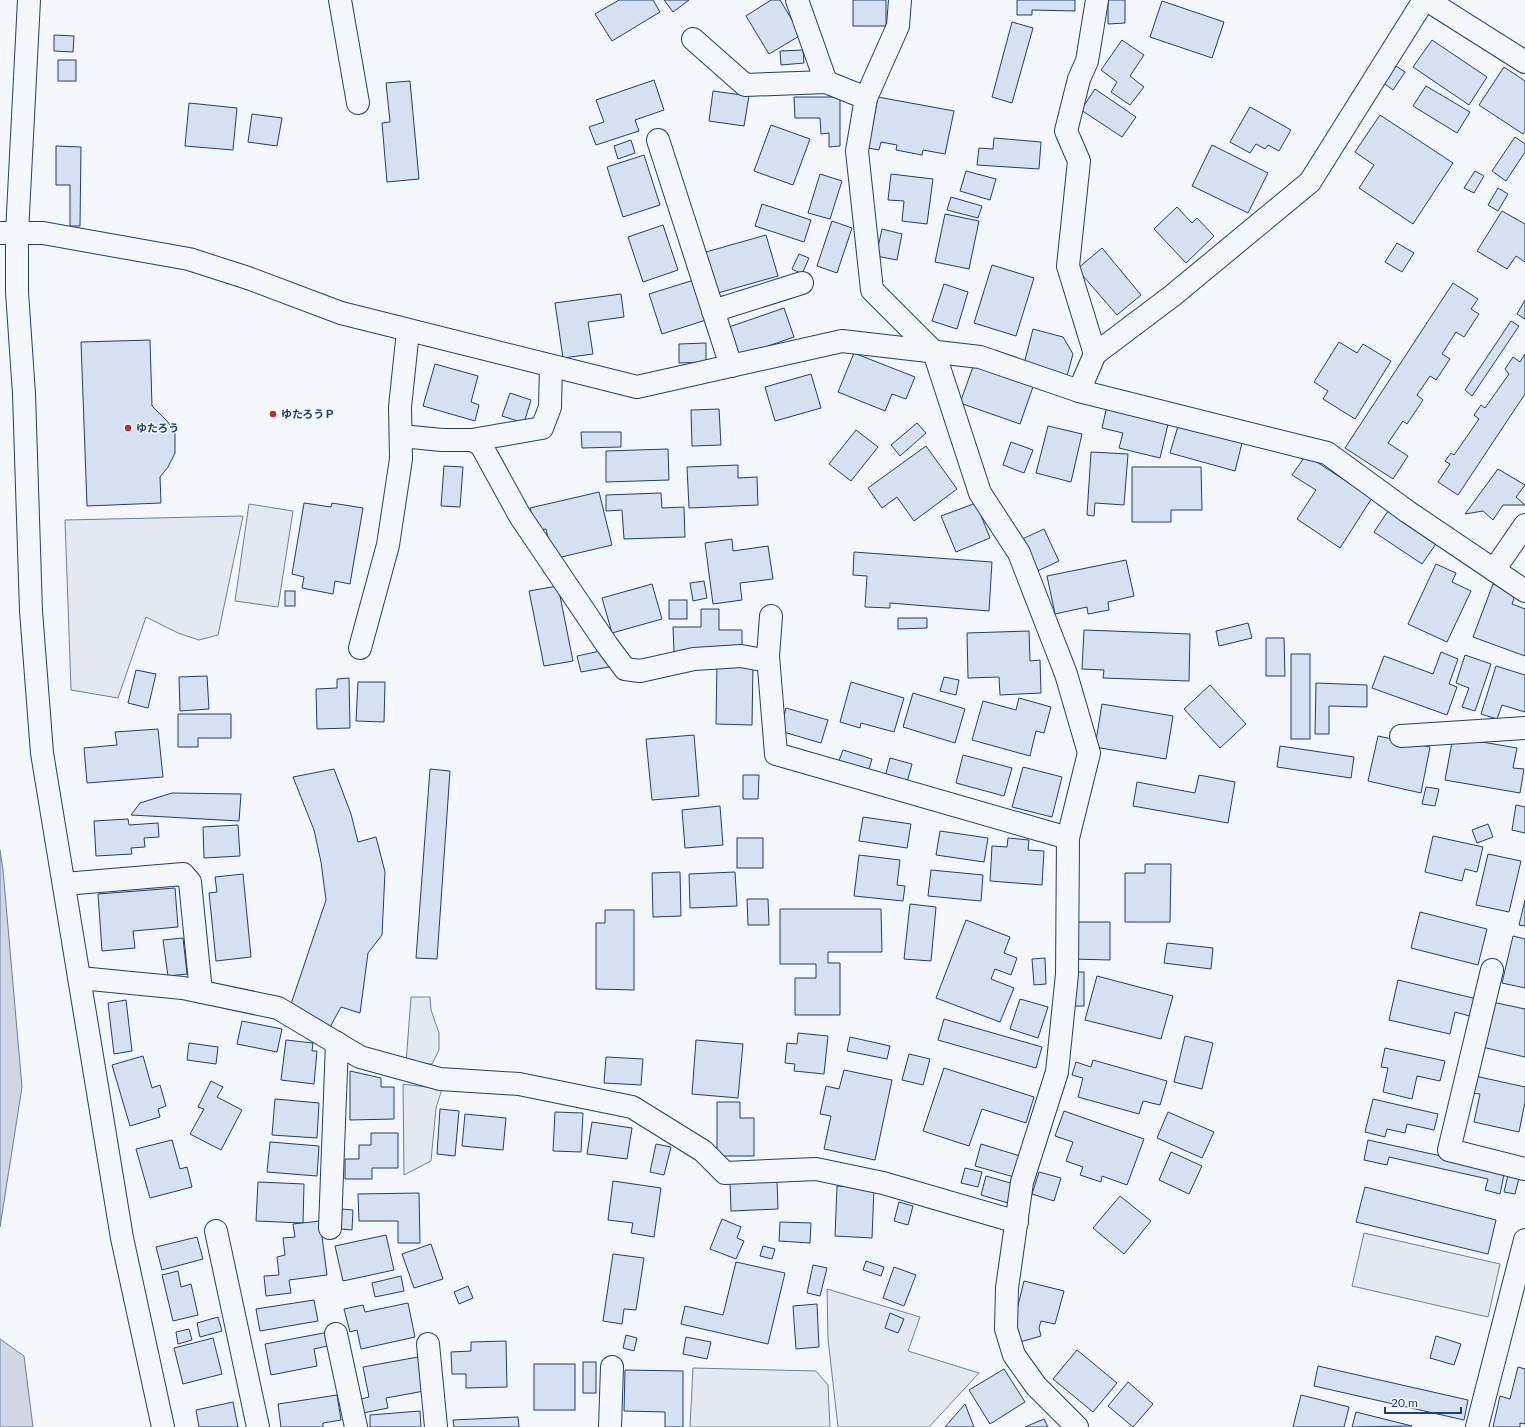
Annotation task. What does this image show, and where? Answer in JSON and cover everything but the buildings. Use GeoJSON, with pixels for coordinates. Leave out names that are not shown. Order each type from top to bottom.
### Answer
{"type":"FeatureCollection","features":[{"type":"Feature","properties":{"kind":"street"},"geometry":{"type":"LineString","coordinates":[[28,0],[8,233],[17,292],[24,394],[31,611],[42,754],[122,1238],[164,1427]]}},
{"type":"Feature","properties":{"kind":"street"},"geometry":{"type":"LineString","coordinates":[[340,0],[358,103]]}},
{"type":"Feature","properties":{"kind":"street"},"geometry":{"type":"LineString","coordinates":[[797,0],[826,82]]}},
{"type":"Feature","properties":{"kind":"street"},"geometry":{"type":"LineString","coordinates":[[900,0],[898,26],[866,98],[857,151],[872,290],[934,352],[980,492],[1019,553],[1066,674],[1089,753],[1068,838],[1067,974],[1057,1072],[1022,1182],[1007,1288],[1006,1329],[1014,1355],[1036,1386],[1064,1419],[1077,1427]]}},
{"type":"Feature","properties":{"kind":"street"},"geometry":{"type":"LineString","coordinates":[[1095,354],[1068,266],[1079,161],[1066,131],[1079,79],[1087,61],[1097,0]]}},
{"type":"Feature","properties":{"kind":"street"},"geometry":{"type":"LineString","coordinates":[[1079,391],[1095,354],[1172,296],[1310,182],[1426,0],[1525,62]]}},
{"type":"Feature","properties":{"kind":"street"},"geometry":{"type":"LineString","coordinates":[[693,39],[745,85],[826,82],[866,98]]}},
{"type":"Feature","properties":{"kind":"street"},"geometry":{"type":"LineString","coordinates":[[658,140],[730,366]]}},
{"type":"Feature","properties":{"kind":"street"},"geometry":{"type":"LineString","coordinates":[[8,233],[43,233],[189,259],[248,278],[341,314],[637,387],[842,341],[980,357],[1079,391],[1327,453],[1408,512],[1525,591]]}},
{"type":"Feature","properties":{"kind":"street"},"geometry":{"type":"LineString","coordinates":[[713,311],[802,283]]}},
{"type":"Feature","properties":{"kind":"street"},"geometry":{"type":"LineString","coordinates":[[360,648],[388,546],[401,459],[400,407],[408,331]]}},
{"type":"Feature","properties":{"kind":"street"},"geometry":{"type":"LineString","coordinates":[[401,436],[442,440],[472,440],[542,428],[550,407],[551,366]]}},
{"type":"Feature","properties":{"kind":"street"},"geometry":{"type":"LineString","coordinates":[[472,440],[481,445],[520,516],[624,669],[640,671],[694,659],[741,656],[768,661]]}},
{"type":"Feature","properties":{"kind":"street"},"geometry":{"type":"LineString","coordinates":[[1494,570],[1525,525]]}},
{"type":"Feature","properties":{"kind":"street"},"geometry":{"type":"LineString","coordinates":[[771,616],[768,661],[776,754],[1068,838]]}},
{"type":"Feature","properties":{"kind":"street"},"geometry":{"type":"LineString","coordinates":[[1401,736],[1525,728]]}},
{"type":"Feature","properties":{"kind":"street"},"geometry":{"type":"LineString","coordinates":[[64,884],[183,874],[190,882],[201,992]]}},
{"type":"Feature","properties":{"kind":"street"},"geometry":{"type":"LineString","coordinates":[[1492,970],[1449,1150],[1525,1169]]}},
{"type":"Feature","properties":{"kind":"street"},"geometry":{"type":"LineString","coordinates":[[80,978],[183,988],[278,1008],[360,1057],[440,1079],[519,1084],[632,1106],[704,1152],[725,1173],[816,1169],[883,1183],[1017,1222]]}},
{"type":"Feature","properties":{"kind":"street"},"geometry":{"type":"LineString","coordinates":[[330,1228],[337,1044]]}},
{"type":"Feature","properties":{"kind":"street"},"geometry":{"type":"LineString","coordinates":[[216,1231],[258,1427]]}},
{"type":"Feature","properties":{"kind":"street"},"geometry":{"type":"LineString","coordinates":[[1477,1427],[1525,1240]]}},
{"type":"Feature","properties":{"kind":"street"},"geometry":{"type":"LineString","coordinates":[[336,1334],[356,1427]]}},
{"type":"Feature","properties":{"kind":"street"},"geometry":{"type":"LineString","coordinates":[[428,1344],[436,1427]]}},
{"type":"Feature","properties":{"kind":"street"},"geometry":{"type":"LineString","coordinates":[[610,1427],[612,1368]]}},
{"type":"Feature","properties":{"kind":"shaded area"},"geometry":{"type":"Polygon","coordinates":[[[249,504],[293,511],[278,607],[235,601],[249,504]]]}},
{"type":"Feature","properties":{"kind":"shaded area"},"geometry":{"type":"Polygon","coordinates":[[[243,516],[218,635],[199,640],[178,633],[146,617],[118,698],[71,690],[65,520],[243,516]]]}},
{"type":"Feature","properties":{"kind":"shaded area"},"geometry":{"type":"Polygon","coordinates":[[[0,850],[22,1087],[0,1227],[0,850]]]}},
{"type":"Feature","properties":{"kind":"shaded area"},"geometry":{"type":"Polygon","coordinates":[[[411,997],[430,997],[431,1010],[439,1033],[439,1050],[432,1064],[406,1063],[411,997]]]}},
{"type":"Feature","properties":{"kind":"shaded area"},"geometry":{"type":"Polygon","coordinates":[[[403,1084],[442,1089],[436,1108],[431,1161],[404,1175],[403,1084]]]}},
{"type":"Feature","properties":{"kind":"shaded area"},"geometry":{"type":"Polygon","coordinates":[[[1364,1233],[1500,1264],[1488,1317],[1352,1286],[1364,1233]]]}},
{"type":"Feature","properties":{"kind":"shaded area"},"geometry":{"type":"Polygon","coordinates":[[[827,1289],[920,1317],[908,1351],[979,1373],[929,1427],[838,1427],[828,1339],[827,1289]]]}},
{"type":"Feature","properties":{"kind":"shaded area"},"geometry":{"type":"Polygon","coordinates":[[[0,1339],[24,1356],[33,1427],[0,1427],[0,1339]]]}},
{"type":"Feature","properties":{"kind":"shaded area"},"geometry":{"type":"Polygon","coordinates":[[[693,1368],[816,1371],[828,1385],[830,1427],[690,1427],[693,1368]]]}},
{"type":"Feature","properties":{"kind":"place","name":"ゆたろうＰ"},"geometry":{"type":"Point","coordinates":[273,414]}},
{"type":"Feature","properties":{"kind":"place","name":"ゆたろう"},"geometry":{"type":"Point","coordinates":[128,428]}}]}
